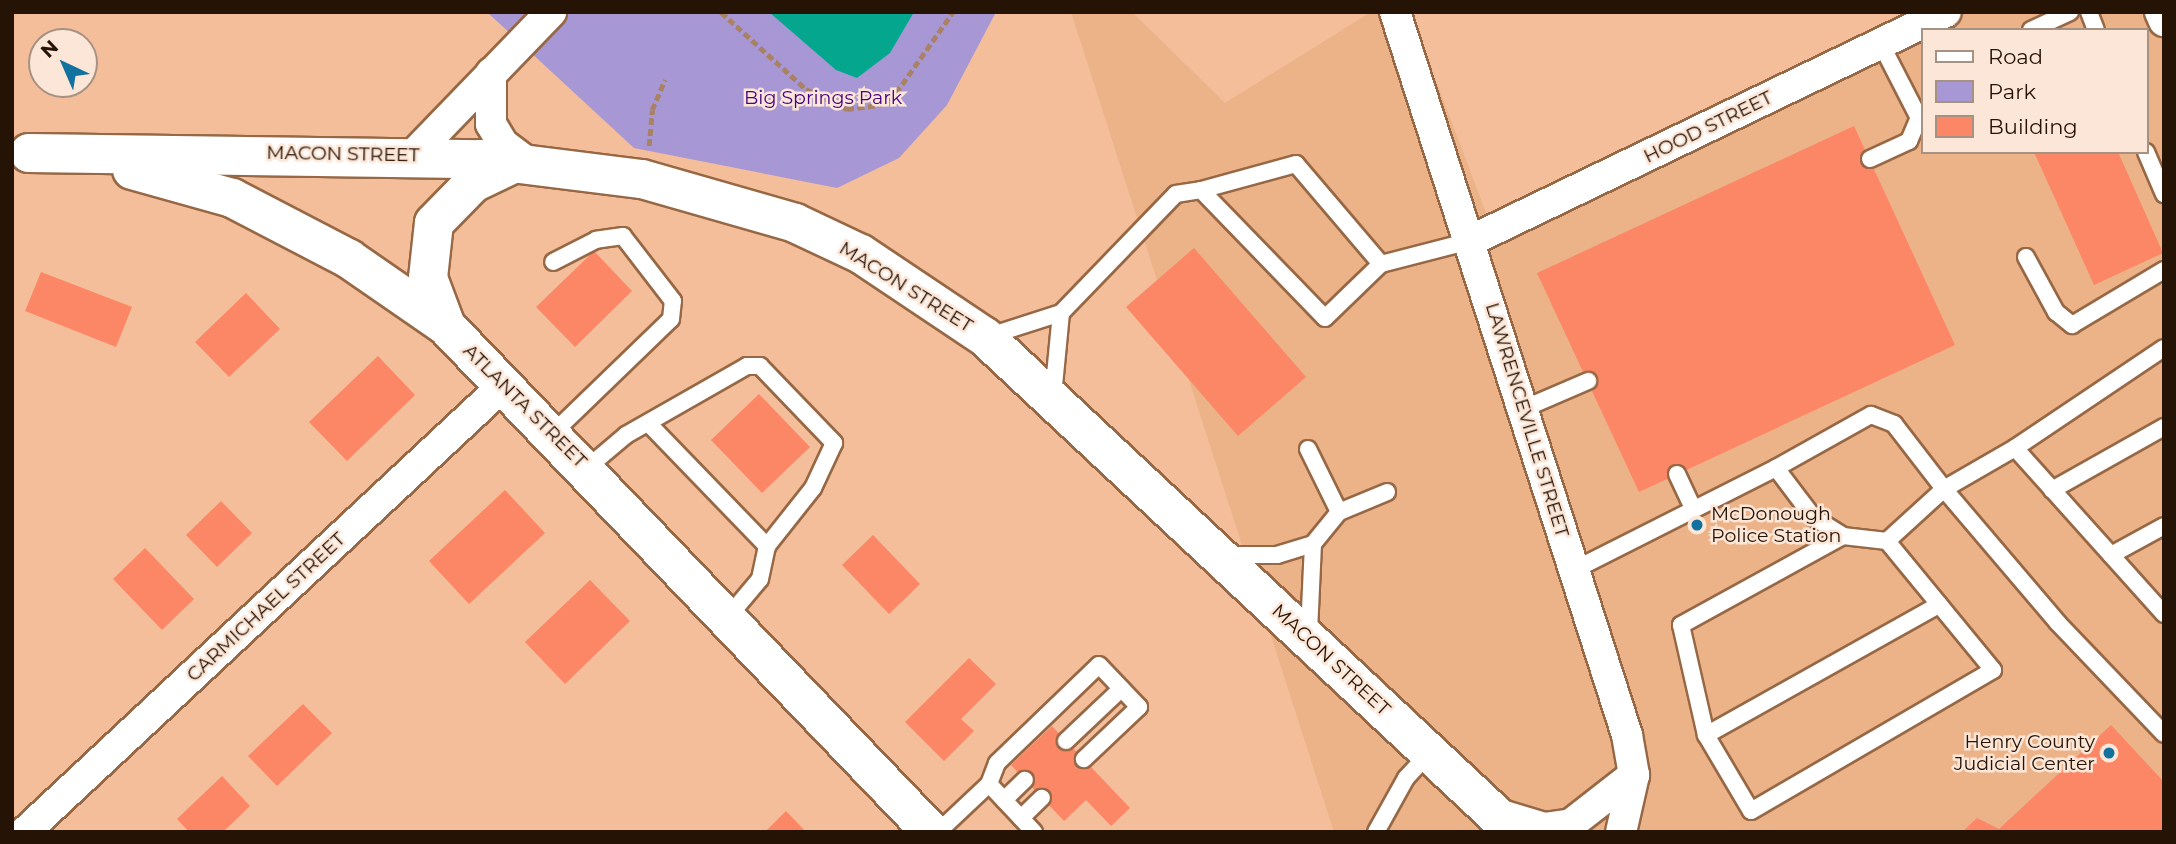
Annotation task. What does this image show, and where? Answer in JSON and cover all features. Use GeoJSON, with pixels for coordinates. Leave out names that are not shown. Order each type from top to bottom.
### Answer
{"type":"FeatureCollection","features":[{"type":"Feature","properties":{"kind":"main road","name":"MACON STREET"},"geometry":{"type":"LineString","coordinates":[[21,153],[415,153],[642,179],[795,223],[861,254],[985,337],[1504,823]]}},
{"type":"Feature","properties":{"kind":"main road","name":"ATLANTA STREET"},"geometry":{"type":"LineString","coordinates":[[21,153],[179,178],[232,198],[349,259],[446,327],[506,383],[931,832]]}},
{"type":"Feature","properties":{"kind":"main road"},"geometry":{"type":"LineString","coordinates":[[446,327],[428,278],[434,223],[473,183],[522,164]]}},
{"type":"Feature","properties":{"kind":"street"},"geometry":{"type":"LineString","coordinates":[[415,153],[551,12]]}},
{"type":"Feature","properties":{"kind":"street","name":"HOOD STREET"},"geometry":{"type":"LineString","coordinates":[[1470,241],[1946,12]]}},
{"type":"Feature","properties":{"kind":"street"},"geometry":{"type":"LineString","coordinates":[[2160,12],[2164,21]]}},
{"type":"Feature","properties":{"kind":"street","name":"LAWRENCEVILLE STREET"},"geometry":{"type":"LineString","coordinates":[[1404,17],[1470,241],[1574,570],[1634,775],[1621,832]]}},
{"type":"Feature","properties":{"kind":"street"},"geometry":{"type":"LineString","coordinates":[[491,73],[491,124],[503,144],[522,164]]}},
{"type":"Feature","properties":{"kind":"street","name":"CARMICHAEL STREET"},"geometry":{"type":"LineString","coordinates":[[25,832],[506,383]]}},
{"type":"Feature","properties":{"kind":"street"},"geometry":{"type":"LineString","coordinates":[[1504,823],[1544,828],[1571,824],[1634,775]]}},
{"type":"Feature","properties":{"kind":"lane"},"geometry":{"type":"LineString","coordinates":[[2035,28],[2070,12]]}},
{"type":"Feature","properties":{"kind":"lane"},"geometry":{"type":"LineString","coordinates":[[1870,159],[1909,141],[1919,118],[1881,44]]}},
{"type":"Feature","properties":{"kind":"lane"},"geometry":{"type":"LineString","coordinates":[[2147,154],[2164,194]]}},
{"type":"Feature","properties":{"kind":"lane"},"geometry":{"type":"LineString","coordinates":[[985,337],[1061,313],[1176,194],[1201,190],[1296,164],[1381,264]]}},
{"type":"Feature","properties":{"kind":"lane"},"geometry":{"type":"LineString","coordinates":[[1201,190],[1325,318],[1381,264],[1470,241]]}},
{"type":"Feature","properties":{"kind":"lane"},"geometry":{"type":"LineString","coordinates":[[553,262],[596,240],[623,236],[673,301],[671,319],[553,433]]}},
{"type":"Feature","properties":{"kind":"lane"},"geometry":{"type":"LineString","coordinates":[[2026,257],[2056,312],[2072,325],[2164,270]]}},
{"type":"Feature","properties":{"kind":"lane"},"geometry":{"type":"LineString","coordinates":[[1053,399],[1061,313]]}},
{"type":"Feature","properties":{"kind":"lane"},"geometry":{"type":"LineString","coordinates":[[1886,541],[1944,489],[2015,448],[2164,348]]}},
{"type":"Feature","properties":{"kind":"lane"},"geometry":{"type":"LineString","coordinates":[[587,468],[649,424],[747,366],[761,366],[834,443],[813,488],[767,546],[760,579],[728,617]]}},
{"type":"Feature","properties":{"kind":"lane"},"geometry":{"type":"LineString","coordinates":[[1523,409],[1588,382]]}},
{"type":"Feature","properties":{"kind":"lane"},"geometry":{"type":"LineString","coordinates":[[1574,570],[1776,468],[1871,415],[1883,416],[2057,623],[2164,734]]}},
{"type":"Feature","properties":{"kind":"lane"},"geometry":{"type":"LineString","coordinates":[[649,424],[767,546]]}},
{"type":"Feature","properties":{"kind":"lane"},"geometry":{"type":"LineString","coordinates":[[2052,490],[2164,427]]}},
{"type":"Feature","properties":{"kind":"lane"},"geometry":{"type":"LineString","coordinates":[[2015,448],[2164,614]]}},
{"type":"Feature","properties":{"kind":"lane"},"geometry":{"type":"LineString","coordinates":[[1308,449],[1339,512]]}},
{"type":"Feature","properties":{"kind":"lane"},"geometry":{"type":"LineString","coordinates":[[1776,468],[1813,517],[1843,536],[1886,541],[1993,670],[1751,811],[1706,735],[1681,625],[1843,536]]}},
{"type":"Feature","properties":{"kind":"lane"},"geometry":{"type":"LineString","coordinates":[[1677,474],[1693,509]]}},
{"type":"Feature","properties":{"kind":"lane"},"geometry":{"type":"LineString","coordinates":[[1309,639],[1306,590],[1313,544],[1339,512],[1387,492]]}},
{"type":"Feature","properties":{"kind":"lane"},"geometry":{"type":"LineString","coordinates":[[2111,555],[2164,526]]}},
{"type":"Feature","properties":{"kind":"lane"},"geometry":{"type":"LineString","coordinates":[[1219,555],[1278,555],[1313,544]]}},
{"type":"Feature","properties":{"kind":"lane"},"geometry":{"type":"LineString","coordinates":[[1706,735],[1939,605]]}},
{"type":"Feature","properties":{"kind":"lane"},"geometry":{"type":"LineString","coordinates":[[938,832],[989,784],[997,763],[1099,665],[1139,707],[1084,759]]}},
{"type":"Feature","properties":{"kind":"lane"},"geometry":{"type":"LineString","coordinates":[[1066,741],[1121,689]]}},
{"type":"Feature","properties":{"kind":"lane"},"geometry":{"type":"LineString","coordinates":[[1376,832],[1406,778],[1430,753]]}},
{"type":"Feature","properties":{"kind":"lane"},"geometry":{"type":"LineString","coordinates":[[1004,800],[1026,780]]}},
{"type":"Feature","properties":{"kind":"lane"},"geometry":{"type":"LineString","coordinates":[[989,784],[1034,832]]}},
{"type":"Feature","properties":{"kind":"lane"},"geometry":{"type":"LineString","coordinates":[[1021,818],[1042,798]]}},
{"type":"Feature","properties":{"kind":"path"},"geometry":{"type":"LineString","coordinates":[[721,12],[806,89],[848,109],[879,105],[897,93],[953,12]]}},
{"type":"Feature","properties":{"kind":"path"},"geometry":{"type":"LineString","coordinates":[[647,154],[649,120],[666,80]]}},
{"type":"Feature","properties":{"kind":"shaded area"},"geometry":{"type":"Polygon","coordinates":[[[1071,12],[1132,12],[1225,103],[1371,12],[1410,12],[1491,226],[1950,12],[2164,12],[2164,832],[1334,832],[1071,12]]]}},
{"type":"Feature","properties":{"kind":"green space","name":"Big Springs Park"},"geometry":{"type":"Polygon","coordinates":[[[487,12],[996,12],[947,105],[899,158],[837,188],[634,148],[487,12]]]}},
{"type":"Feature","properties":{"kind":"water"},"geometry":{"type":"Polygon","coordinates":[[[769,12],[914,12],[890,53],[857,78],[836,70],[769,12]]]}},
{"type":"Feature","properties":{"kind":"building"},"geometry":{"type":"Polygon","coordinates":[[[1854,126],[1955,345],[1639,492],[1537,273],[1854,126]]]}},
{"type":"Feature","properties":{"kind":"building"},"geometry":{"type":"Polygon","coordinates":[[[2035,154],[2119,154],[2163,253],[2094,285],[2035,154]]]}},
{"type":"Feature","properties":{"kind":"building"},"geometry":{"type":"Polygon","coordinates":[[[1194,248],[1306,377],[1238,436],[1126,307],[1194,248]]]}},
{"type":"Feature","properties":{"kind":"building"},"geometry":{"type":"Polygon","coordinates":[[[594,251],[632,291],[575,347],[536,307],[594,251]]]}},
{"type":"Feature","properties":{"kind":"building"},"geometry":{"type":"Polygon","coordinates":[[[41,272],[132,307],[116,347],[25,311],[41,272]]]}},
{"type":"Feature","properties":{"kind":"building"},"geometry":{"type":"Polygon","coordinates":[[[246,293],[280,329],[229,377],[195,342],[246,293]]]}},
{"type":"Feature","properties":{"kind":"building"},"geometry":{"type":"Polygon","coordinates":[[[378,356],[415,395],[347,461],[309,422],[378,356]]]}},
{"type":"Feature","properties":{"kind":"building"},"geometry":{"type":"Polygon","coordinates":[[[759,394],[810,447],[762,493],[711,440],[759,394]]]}},
{"type":"Feature","properties":{"kind":"building"},"geometry":{"type":"Polygon","coordinates":[[[505,490],[545,533],[469,604],[429,561],[505,490]]]}},
{"type":"Feature","properties":{"kind":"building"},"geometry":{"type":"Polygon","coordinates":[[[221,501],[252,533],[217,567],[186,535],[221,501]]]}},
{"type":"Feature","properties":{"kind":"building"},"geometry":{"type":"Polygon","coordinates":[[[873,535],[920,584],[889,614],[842,565],[873,535]]]}},
{"type":"Feature","properties":{"kind":"building"},"geometry":{"type":"Polygon","coordinates":[[[145,548],[194,599],[162,630],[113,579],[145,548]]]}},
{"type":"Feature","properties":{"kind":"building"},"geometry":{"type":"Polygon","coordinates":[[[590,580],[630,621],[565,684],[525,642],[590,580]]]}},
{"type":"Feature","properties":{"kind":"building"},"geometry":{"type":"Polygon","coordinates":[[[969,658],[996,684],[961,719],[974,731],[944,761],[905,722],[969,658]]]}},
{"type":"Feature","properties":{"kind":"building"},"geometry":{"type":"Polygon","coordinates":[[[303,704],[332,733],[277,786],[248,756],[303,704]]]}},
{"type":"Feature","properties":{"kind":"building","name":"Henry County Judicial Center"},"geometry":{"type":"Polygon","coordinates":[[[2111,725],[2164,782],[2164,832],[1962,832],[1977,818],[1999,829],[2111,725]]]}},
{"type":"Feature","properties":{"kind":"building"},"geometry":{"type":"Polygon","coordinates":[[[1052,726],[1130,808],[1111,826],[1086,800],[1064,821],[1011,765],[1052,726]]]}},
{"type":"Feature","properties":{"kind":"building"},"geometry":{"type":"Polygon","coordinates":[[[222,776],[250,806],[223,832],[189,832],[177,819],[222,776]]]}},
{"type":"Feature","properties":{"kind":"building"},"geometry":{"type":"Polygon","coordinates":[[[786,811],[806,832],[765,832],[786,811]]]}},
{"type":"Feature","properties":{"kind":"place","name":"McDonough Police Station"},"geometry":{"type":"Point","coordinates":[1697,525]}},
{"type":"Feature","properties":{"kind":"place","name":"Henry County Judicial Center"},"geometry":{"type":"Point","coordinates":[2109,753]}}]}
